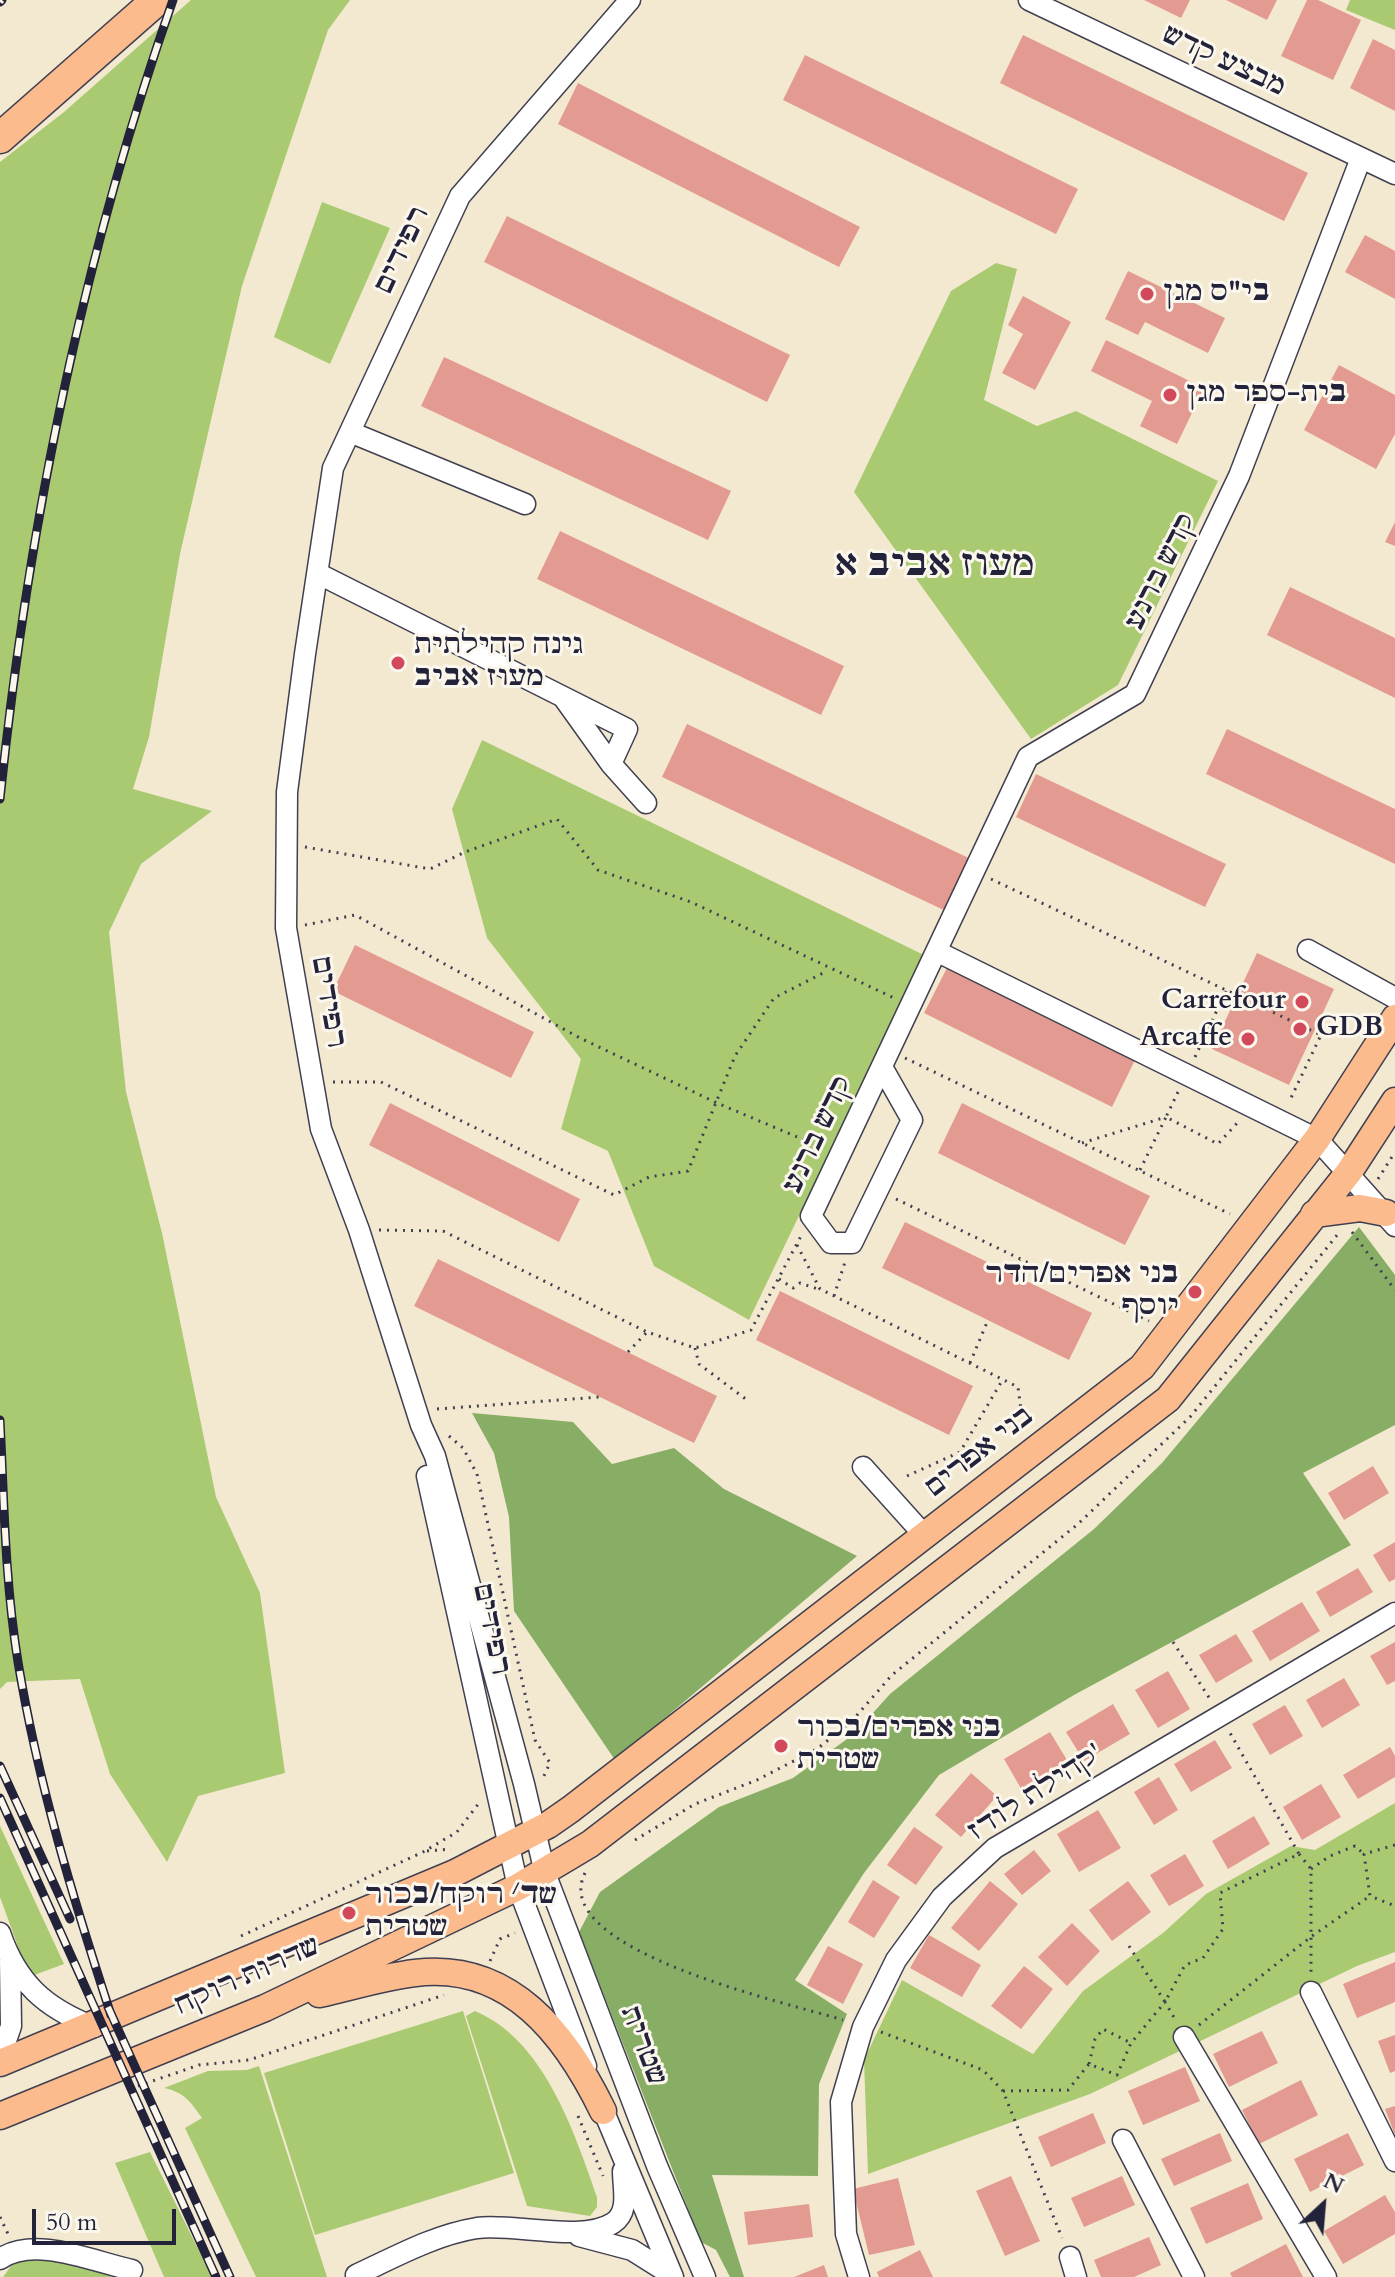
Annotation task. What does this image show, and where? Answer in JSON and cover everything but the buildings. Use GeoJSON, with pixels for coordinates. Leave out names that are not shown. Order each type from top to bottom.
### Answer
{"type":"FeatureCollection","features":[{"type":"Feature","properties":{"kind":"highway"},"geometry":{"type":"LineString","coordinates":[[0,138],[157,0]]}},
{"type":"Feature","properties":{"kind":"main road","name":"בני אפרים"},"geometry":{"type":"LineString","coordinates":[[510,1844],[571,1809],[1142,1367],[1317,1139],[1395,1018]]}},
{"type":"Feature","properties":{"kind":"main road"},"geometry":{"type":"LineString","coordinates":[[518,1887],[602,1835],[1168,1399],[1349,1172],[1395,1101]]}},
{"type":"Feature","properties":{"kind":"main road"},"geometry":{"type":"LineString","coordinates":[[1314,1214],[1360,1208],[1383,1211]]}},
{"type":"Feature","properties":{"kind":"main road","name":"שדרות רוקח"},"geometry":{"type":"LineString","coordinates":[[0,2061],[94,2027],[455,1873],[510,1844]]}},
{"type":"Feature","properties":{"kind":"main road","name":"שדרות רוקח"},"geometry":{"type":"LineString","coordinates":[[0,2116],[265,2008],[518,1887]]}},
{"type":"Feature","properties":{"kind":"main road"},"geometry":{"type":"LineString","coordinates":[[265,2008],[416,1972],[443,1972],[481,1980],[511,1994],[550,2025],[584,2072],[603,2111]]}},
{"type":"Feature","properties":{"kind":"street","name":"רפידים"},"geometry":{"type":"LineString","coordinates":[[534,1832],[524,1784],[435,1456],[430,1423],[321,1129],[286,928],[287,792],[333,468],[460,196],[630,0]]}},
{"type":"Feature","properties":{"kind":"street","name":"מבצע קדש"},"geometry":{"type":"LineString","coordinates":[[1029,0],[1395,174]]}},
{"type":"Feature","properties":{"kind":"street","name":"קדש ברנע"},"geometry":{"type":"LineString","coordinates":[[886,1059],[912,1120],[852,1243],[831,1243],[811,1216],[1028,757],[1135,694],[1239,476],[1361,158]]}},
{"type":"Feature","properties":{"kind":"street"},"geometry":{"type":"LineString","coordinates":[[350,432],[525,504]]}},
{"type":"Feature","properties":{"kind":"street"},"geometry":{"type":"LineString","coordinates":[[319,574],[627,729],[611,764]]}},
{"type":"Feature","properties":{"kind":"street"},"geometry":{"type":"LineString","coordinates":[[563,697],[611,764],[646,803]]}},
{"type":"Feature","properties":{"kind":"street"},"geometry":{"type":"LineString","coordinates":[[1308,950],[1395,998]]}},
{"type":"Feature","properties":{"kind":"street"},"geometry":{"type":"LineString","coordinates":[[938,952],[1317,1139],[1383,1211]]}},
{"type":"Feature","properties":{"kind":"street","name":"רפידים"},"geometry":{"type":"LineString","coordinates":[[430,1423],[423,1456],[510,1844]]}},
{"type":"Feature","properties":{"kind":"street"},"geometry":{"type":"LineString","coordinates":[[863,1467],[925,1536]]}},
{"type":"Feature","properties":{"kind":"street","name":"קהילת לודז'"},"geometry":{"type":"LineString","coordinates":[[859,2277],[846,2234],[841,2102],[863,2027],[905,1947],[942,1897],[995,1848],[1395,1613]]}},
{"type":"Feature","properties":{"kind":"street","name":"שטרית"},"geometry":{"type":"LineString","coordinates":[[534,1832],[545,1873],[657,2166],[705,2277]]}},
{"type":"Feature","properties":{"kind":"street"},"geometry":{"type":"LineString","coordinates":[[510,1844],[518,1887],[622,2159],[672,2276]]}},
{"type":"Feature","properties":{"kind":"street"},"geometry":{"type":"LineString","coordinates":[[0,1933],[10,1961],[31,1991],[49,2006],[94,2027]]}},
{"type":"Feature","properties":{"kind":"street"},"geometry":{"type":"LineString","coordinates":[[0,2061],[11,2026],[10,1961]]}},
{"type":"Feature","properties":{"kind":"street"},"geometry":{"type":"LineString","coordinates":[[1311,1992],[1395,2161]]}},
{"type":"Feature","properties":{"kind":"street"},"geometry":{"type":"LineString","coordinates":[[1184,2037],[1326,2277]]}},
{"type":"Feature","properties":{"kind":"street"},"geometry":{"type":"LineString","coordinates":[[1123,2140],[1194,2277]]}},
{"type":"Feature","properties":{"kind":"street"},"geometry":{"type":"LineString","coordinates":[[356,2275],[456,2232],[496,2226],[556,2230],[603,2228],[620,2216],[624,2206],[622,2159]]}},
{"type":"Feature","properties":{"kind":"street"},"geometry":{"type":"LineString","coordinates":[[556,2230],[624,2247],[672,2276]]}},
{"type":"Feature","properties":{"kind":"street"},"geometry":{"type":"LineString","coordinates":[[0,2259],[15,2250],[44,2250],[132,2270]]}},
{"type":"Feature","properties":{"kind":"path"},"geometry":{"type":"LineString","coordinates":[[286,843],[430,869],[465,852],[557,819],[598,870],[691,902],[828,970],[912,1007]]}},
{"type":"Feature","properties":{"kind":"path"},"geometry":{"type":"LineString","coordinates":[[974,872],[1321,1035],[1280,1120]]}},
{"type":"Feature","properties":{"kind":"path"},"geometry":{"type":"LineString","coordinates":[[286,928],[355,915],[580,1038],[717,1103],[840,1156]]}},
{"type":"Feature","properties":{"kind":"path"},"geometry":{"type":"LineString","coordinates":[[313,1082],[381,1082],[614,1195],[649,1177],[688,1171],[735,1056],[774,998],[828,970]]}},
{"type":"Feature","properties":{"kind":"path"},"geometry":{"type":"LineString","coordinates":[[1140,1171],[1226,990]]}},
{"type":"Feature","properties":{"kind":"path"},"geometry":{"type":"LineString","coordinates":[[886,1059],[1082,1143],[1251,1224]]}},
{"type":"Feature","properties":{"kind":"path"},"geometry":{"type":"LineString","coordinates":[[1082,1143],[1166,1117],[1218,1144],[1253,1107]]}},
{"type":"Feature","properties":{"kind":"path"},"geometry":{"type":"LineString","coordinates":[[1383,1211],[1395,1152]]}},
{"type":"Feature","properties":{"kind":"path"},"geometry":{"type":"LineString","coordinates":[[878,1190],[1170,1331]]}},
{"type":"Feature","properties":{"kind":"path"},"geometry":{"type":"LineString","coordinates":[[359,1230],[443,1231],[647,1332],[695,1348],[751,1330],[811,1216]]}},
{"type":"Feature","properties":{"kind":"path"},"geometry":{"type":"LineString","coordinates":[[625,1846],[695,1804],[757,1780],[817,1749],[851,1722],[892,1675],[1078,1524],[1190,1417],[1346,1224],[1395,1290]]}},
{"type":"Feature","properties":{"kind":"path"},"geometry":{"type":"LineString","coordinates":[[834,1296],[852,1243]]}},
{"type":"Feature","properties":{"kind":"path"},"geometry":{"type":"LineString","coordinates":[[797,1245],[820,1289]]}},
{"type":"Feature","properties":{"kind":"path"},"geometry":{"type":"LineString","coordinates":[[1011,1274],[1021,1258]]}},
{"type":"Feature","properties":{"kind":"path"},"geometry":{"type":"LineString","coordinates":[[779,1279],[793,1288],[800,1283],[820,1289],[1018,1387],[1021,1410],[1055,1435]]}},
{"type":"Feature","properties":{"kind":"path"},"geometry":{"type":"LineString","coordinates":[[970,1363],[988,1320]]}},
{"type":"Feature","properties":{"kind":"path"},"geometry":{"type":"LineString","coordinates":[[628,1352],[647,1332]]}},
{"type":"Feature","properties":{"kind":"path"},"geometry":{"type":"LineString","coordinates":[[695,1348],[699,1364],[747,1400]]}},
{"type":"Feature","properties":{"kind":"path"},"geometry":{"type":"LineString","coordinates":[[907,1476],[960,1452],[1003,1379]]}},
{"type":"Feature","properties":{"kind":"path"},"geometry":{"type":"LineString","coordinates":[[430,1423],[434,1409],[600,1397]]}},
{"type":"Feature","properties":{"kind":"path"},"geometry":{"type":"LineString","coordinates":[[445,1432],[463,1448],[477,1474],[535,1740],[550,1763],[540,1781],[524,1784]]}},
{"type":"Feature","properties":{"kind":"path"},"geometry":{"type":"LineString","coordinates":[[1173,1642],[1220,1715],[1299,1854],[1311,1869],[1311,1992]]}},
{"type":"Feature","properties":{"kind":"path"},"geometry":{"type":"LineString","coordinates":[[234,1939],[423,1852],[457,1832],[485,1793],[497,1790]]}},
{"type":"Feature","properties":{"kind":"path"},"geometry":{"type":"LineString","coordinates":[[1364,1854],[1395,1845]]}},
{"type":"Feature","properties":{"kind":"path"},"geometry":{"type":"LineString","coordinates":[[1311,1869],[1330,1856],[1355,1846],[1364,1854],[1370,1896]]}},
{"type":"Feature","properties":{"kind":"path"},"geometry":{"type":"LineString","coordinates":[[1089,2064],[1117,2075],[1131,2043],[1165,2002],[1185,1965],[1203,1958],[1223,1929],[1220,1893],[1299,1854]]}},
{"type":"Feature","properties":{"kind":"path"},"geometry":{"type":"LineString","coordinates":[[587,1871],[582,1885],[586,1907],[607,1932],[636,1952],[741,1990],[922,2045],[983,2070],[1003,2091],[1073,2267]]}},
{"type":"Feature","properties":{"kind":"path"},"geometry":{"type":"LineString","coordinates":[[1370,1896],[1395,1906]]}},
{"type":"Feature","properties":{"kind":"path"},"geometry":{"type":"LineString","coordinates":[[1129,1946],[1184,2037],[1312,1936],[1370,1896]]}},
{"type":"Feature","properties":{"kind":"path"},"geometry":{"type":"LineString","coordinates":[[133,2088],[199,2065],[249,2060],[452,1992]]}},
{"type":"Feature","properties":{"kind":"path"},"geometry":{"type":"LineString","coordinates":[[1003,2091],[1068,2090],[1089,2064],[1095,2039],[1103,2029],[1131,2043]]}},
{"type":"Feature","properties":{"kind":"path"},"geometry":{"type":"LineString","coordinates":[[575,2109],[605,2182]]}},
{"type":"Feature","properties":{"kind":"green space"},"geometry":{"type":"Polygon","coordinates":[[[191,0],[350,0],[328,30],[242,286],[180,554],[149,737],[133,789],[212,811],[141,864],[109,932],[126,1092],[162,1233],[216,1497],[260,1593],[285,1773],[198,1796],[167,1862],[110,1774],[80,1679],[7,1682],[0,1689],[0,162],[64,112],[191,0]]]}},
{"type":"Feature","properties":{"kind":"green space"},"geometry":{"type":"Polygon","coordinates":[[[1350,0],[1395,0],[1395,30],[1346,10],[1350,0]]]}},
{"type":"Feature","properties":{"kind":"green space"},"geometry":{"type":"Polygon","coordinates":[[[322,202],[390,228],[330,364],[274,337],[322,202]]]}},
{"type":"Feature","properties":{"kind":"green space"},"geometry":{"type":"Polygon","coordinates":[[[996,263],[1017,269],[984,400],[1037,426],[1076,411],[1218,481],[1118,685],[1031,739],[854,492],[951,291],[996,263]]]}},
{"type":"Feature","properties":{"kind":"green space"},"geometry":{"type":"Polygon","coordinates":[[[482,740],[924,955],[749,1320],[654,1266],[608,1151],[561,1129],[581,1059],[487,938],[452,809],[482,740]]]}},
{"type":"Feature","properties":{"kind":"green space"},"geometry":{"type":"Polygon","coordinates":[[[1359,1227],[1395,1275],[1395,1425],[1303,1473],[1351,1545],[1074,1695],[939,1775],[864,1873],[795,1980],[847,2014],[819,2084],[818,2176],[712,2175],[744,2277],[730,2277],[716,2250],[701,2242],[579,1932],[600,1892],[719,1807],[793,1778],[854,1734],[890,1694],[1094,1529],[1162,1463],[1359,1227]]]}},
{"type":"Feature","properties":{"kind":"green space"},"geometry":{"type":"Polygon","coordinates":[[[472,1413],[573,1422],[612,1464],[674,1448],[724,1489],[857,1556],[615,1760],[514,1611],[509,1517],[494,1453],[472,1413]]]}},
{"type":"Feature","properties":{"kind":"green space"},"geometry":{"type":"Polygon","coordinates":[[[1395,1803],[1395,1952],[1357,1966],[1090,2094],[868,2174],[864,2060],[902,1980],[1033,2054],[1083,1991],[1163,1933],[1206,1894],[1291,1846],[1315,1850],[1395,1803]]]}},
{"type":"Feature","properties":{"kind":"green space"},"geometry":{"type":"Polygon","coordinates":[[[0,1826],[64,1964],[29,1977],[0,1897],[0,1826]]]}},
{"type":"Feature","properties":{"kind":"green space"},"geometry":{"type":"Polygon","coordinates":[[[463,2011],[514,2173],[315,2235],[264,2073],[463,2011]]]}},
{"type":"Feature","properties":{"kind":"green space"},"geometry":{"type":"Polygon","coordinates":[[[475,2011],[499,2025],[520,2043],[553,2090],[578,2144],[597,2197],[597,2207],[590,2216],[527,2206],[466,2016],[475,2011]]]}},
{"type":"Feature","properties":{"kind":"green space"},"geometry":{"type":"Polygon","coordinates":[[[259,2066],[327,2277],[256,2277],[185,2128],[202,2118],[186,2098],[164,2088],[208,2071],[247,2070],[259,2066]]]}},
{"type":"Feature","properties":{"kind":"green space"},"geometry":{"type":"Polygon","coordinates":[[[150,2152],[212,2277],[164,2277],[115,2163],[150,2152]]]}},
{"type":"Feature","properties":{"kind":"green space"},"geometry":{"type":"Polygon","coordinates":[[[33,2254],[91,2265],[111,2277],[3,2277],[11,2266],[33,2254]]]}},
{"type":"Feature","properties":{"kind":"railway"},"geometry":{"type":"LineString","coordinates":[[0,799],[26,596],[63,395],[112,196],[173,0]]}},
{"type":"Feature","properties":{"kind":"railway"},"geometry":{"type":"LineString","coordinates":[[0,1420],[10,1602],[26,1707],[58,1840],[111,2015]]}},
{"type":"Feature","properties":{"kind":"railway"},"geometry":{"type":"LineString","coordinates":[[0,1766],[70,1919]]}},
{"type":"Feature","properties":{"kind":"railway"},"geometry":{"type":"LineString","coordinates":[[0,1798],[216,2277]]}},
{"type":"Feature","properties":{"kind":"railway"},"geometry":{"type":"LineString","coordinates":[[108,2007],[230,2277]]}},
{"type":"Feature","properties":{"kind":"place","name":"בי\"ס מגן"},"geometry":{"type":"Point","coordinates":[1147,294]}},
{"type":"Feature","properties":{"kind":"place","name":"בית-ספר מגן"},"geometry":{"type":"Point","coordinates":[1170,395]}},
{"type":"Feature","properties":{"kind":"place","name":"גינה קהילתית מעוז אביב"},"geometry":{"type":"Point","coordinates":[398,663]}},
{"type":"Feature","properties":{"kind":"place","name":"Carrefour"},"geometry":{"type":"Point","coordinates":[1302,1002]}},
{"type":"Feature","properties":{"kind":"place","name":"GDB"},"geometry":{"type":"Point","coordinates":[1300,1029]}},
{"type":"Feature","properties":{"kind":"place","name":"Arcaffe"},"geometry":{"type":"Point","coordinates":[1248,1039]}},
{"type":"Feature","properties":{"kind":"place","name":"בני אפרים/הדר יוסף"},"geometry":{"type":"Point","coordinates":[1195,1292]}},
{"type":"Feature","properties":{"kind":"place","name":"בני אפרים/בכור שטרית"},"geometry":{"type":"Point","coordinates":[781,1746]}},
{"type":"Feature","properties":{"kind":"place","name":"שד׳ רוקח/בכור שטרית"},"geometry":{"type":"Point","coordinates":[349,1913]}},
{"type":"Feature","properties":{"kind":"district","name":"מעוז אביב א"},"geometry":{"type":"Point","coordinates":[935,567]}}]}
